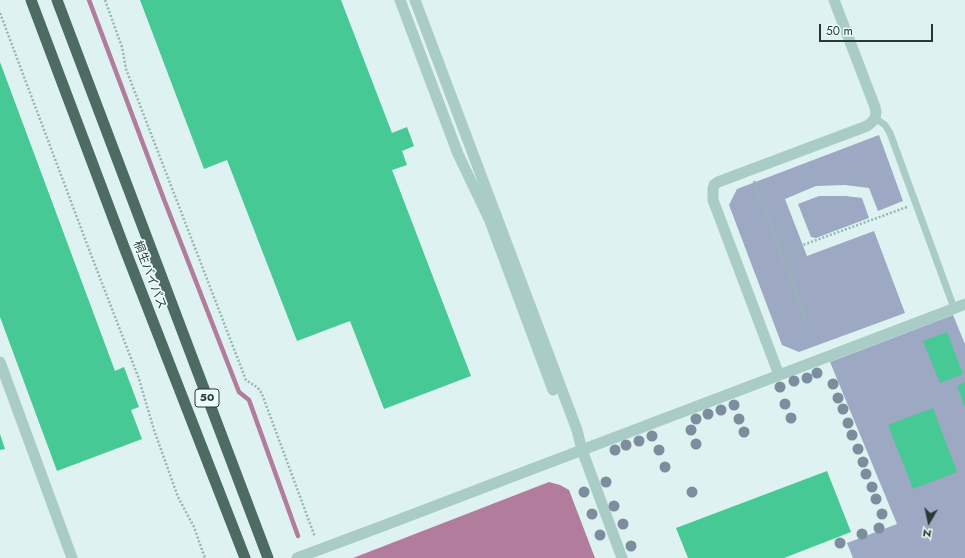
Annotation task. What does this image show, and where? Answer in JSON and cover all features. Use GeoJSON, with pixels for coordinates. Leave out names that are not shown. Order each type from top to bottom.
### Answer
{"type":"FeatureCollection","features":[{"type":"Feature","properties":{"kind":"highway","name":"桐生バイパス"},"geometry":{"type":"LineString","coordinates":[[31,0],[124,247],[245,558]]}},
{"type":"Feature","properties":{"kind":"highway","name":"桐生バイパス"},"geometry":{"type":"LineString","coordinates":[[57,0],[268,558]]}},
{"type":"Feature","properties":{"kind":"street"},"geometry":{"type":"LineString","coordinates":[[400,0],[458,154],[490,221],[570,432],[582,450]]}},
{"type":"Feature","properties":{"kind":"street"},"geometry":{"type":"LineString","coordinates":[[415,0],[577,430],[582,450],[622,558]]}},
{"type":"Feature","properties":{"kind":"street"},"geometry":{"type":"LineString","coordinates":[[779,375],[713,200],[713,189],[714,185],[718,182],[867,126],[875,118],[875,107],[834,0]]}},
{"type":"Feature","properties":{"kind":"street"},"geometry":{"type":"LineString","coordinates":[[297,558],[380,528],[965,304]]}},
{"type":"Feature","properties":{"kind":"street"},"geometry":{"type":"LineString","coordinates":[[0,362],[72,558]]}},
{"type":"Feature","properties":{"kind":"lane"},"geometry":{"type":"LineString","coordinates":[[875,118],[885,125],[890,133],[954,308]]}},
{"type":"Feature","properties":{"kind":"path"},"geometry":{"type":"LineString","coordinates":[[105,0],[122,47],[126,69],[244,375],[246,380],[258,388],[262,394],[316,538]]}},
{"type":"Feature","properties":{"kind":"path"},"geometry":{"type":"LineString","coordinates":[[0,13],[139,379],[154,430],[178,497],[194,526],[205,558]]}},
{"type":"Feature","properties":{"kind":"path"},"geometry":{"type":"LineString","coordinates":[[750,170],[810,330]]}},
{"type":"Feature","properties":{"kind":"path"},"geometry":{"type":"LineString","coordinates":[[781,253],[916,203]]}},
{"type":"Feature","properties":{"kind":"shaded area"},"geometry":{"type":"Polygon","coordinates":[[[879,135],[903,201],[878,211],[869,188],[845,185],[816,186],[785,199],[807,256],[874,231],[905,313],[799,352],[782,345],[729,205],[737,189],[879,135]]]}},
{"type":"Feature","properties":{"kind":"shaded area"},"geometry":{"type":"Polygon","coordinates":[[[819,196],[846,196],[862,198],[869,218],[816,238],[811,237],[798,204],[819,196]]]}},
{"type":"Feature","properties":{"kind":"shaded area"},"geometry":{"type":"Polygon","coordinates":[[[953,315],[965,344],[965,558],[853,558],[847,543],[897,524],[830,362],[953,315]]]}},
{"type":"Feature","properties":{"kind":"shaded area"},"geometry":{"type":"Polygon","coordinates":[[[549,482],[560,485],[569,490],[595,558],[353,558],[549,482]]]}},
{"type":"Feature","properties":{"kind":"building"},"geometry":{"type":"Polygon","coordinates":[[[140,0],[341,0],[392,133],[407,127],[414,146],[402,151],[407,165],[392,170],[471,376],[384,409],[350,321],[297,341],[227,160],[204,169],[140,0]]]}},
{"type":"Feature","properties":{"kind":"building"},"geometry":{"type":"Polygon","coordinates":[[[0,62],[115,371],[124,367],[139,407],[131,410],[142,439],[57,471],[0,317],[0,62]]]}},
{"type":"Feature","properties":{"kind":"building"},"geometry":{"type":"Polygon","coordinates":[[[947,332],[963,374],[940,383],[923,341],[947,332]]]}},
{"type":"Feature","properties":{"kind":"building"},"geometry":{"type":"Polygon","coordinates":[[[965,382],[965,407],[957,386],[965,382]]]}},
{"type":"Feature","properties":{"kind":"building"},"geometry":{"type":"Polygon","coordinates":[[[933,408],[957,472],[913,489],[888,425],[933,408]]]}},
{"type":"Feature","properties":{"kind":"building"},"geometry":{"type":"Polygon","coordinates":[[[0,434],[5,449],[0,450],[0,434]]]}},
{"type":"Feature","properties":{"kind":"building"},"geometry":{"type":"Polygon","coordinates":[[[827,471],[851,532],[784,558],[688,558],[676,528],[827,471]]]}},
{"type":"Feature","properties":{"kind":"waterway"},"geometry":{"type":"LineString","coordinates":[[89,0],[163,197],[239,392],[249,400],[298,536]]}}]}
